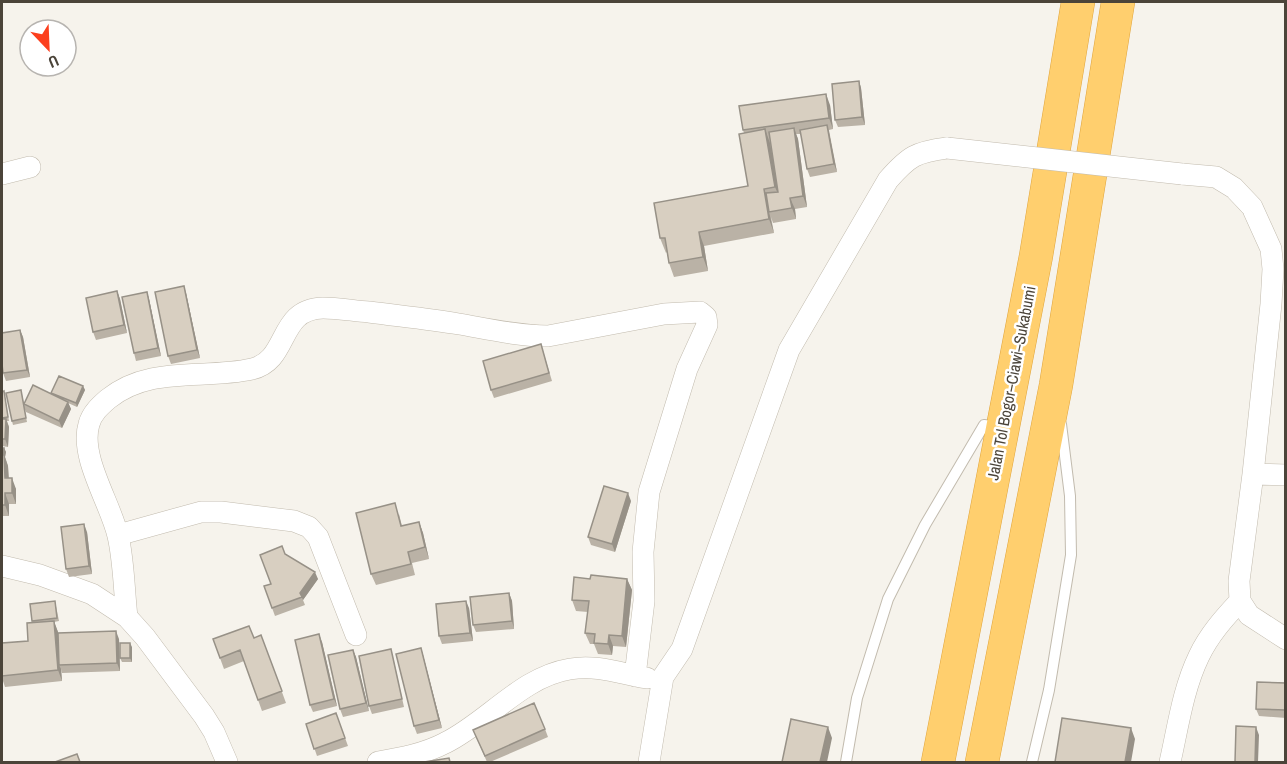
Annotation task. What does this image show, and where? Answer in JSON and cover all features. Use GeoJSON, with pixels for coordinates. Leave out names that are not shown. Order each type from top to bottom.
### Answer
{"type":"FeatureCollection","features":[{"type":"Feature","properties":{"kind":"highway","name":"Jalan Tol Bogor–Ciawi–Sukabumi"},"geometry":{"type":"LineString","coordinates":[[938,762],[1036,256],[1078,2]]}},
{"type":"Feature","properties":{"kind":"highway"},"geometry":{"type":"LineString","coordinates":[[982,762],[1056,385],[1118,2]]}},
{"type":"Feature","properties":{"kind":"street"},"geometry":{"type":"LineString","coordinates":[[649,762],[663,677],[682,649],[789,350],[888,180],[903,163],[921,152],[947,148],[1216,177],[1234,188],[1252,207],[1271,249],[1273,268],[1253,474],[1239,581],[1240,600],[1249,615],[1286,639]]}},
{"type":"Feature","properties":{"kind":"street"},"geometry":{"type":"LineString","coordinates":[[2,174],[30,167]]}},
{"type":"Feature","properties":{"kind":"street"},"geometry":{"type":"LineString","coordinates":[[127,618],[118,535],[88,449],[88,424],[94,412],[114,394],[158,377],[244,370],[260,366],[275,355],[293,320],[306,311],[324,308],[427,319],[539,336],[564,335],[602,325],[664,314],[700,312],[706,317],[707,325],[687,369],[650,492],[644,552],[644,601],[635,676]]}},
{"type":"Feature","properties":{"kind":"street"},"geometry":{"type":"LineString","coordinates":[[1253,474],[1286,475]]}},
{"type":"Feature","properties":{"kind":"street"},"geometry":{"type":"LineString","coordinates":[[118,535],[201,512],[221,512],[294,522],[309,527],[318,537],[356,635]]}},
{"type":"Feature","properties":{"kind":"street"},"geometry":{"type":"LineString","coordinates":[[2,566],[40,575],[86,591],[102,599],[127,618],[145,637],[204,716],[227,762]]}},
{"type":"Feature","properties":{"kind":"street"},"geometry":{"type":"LineString","coordinates":[[1170,762],[1190,676],[1199,654],[1216,626],[1240,600]]}},
{"type":"Feature","properties":{"kind":"street"},"geometry":{"type":"LineString","coordinates":[[378,762],[417,754],[444,744],[528,685],[562,671],[576,668],[604,669],[650,679],[663,677]]}},
{"type":"Feature","properties":{"kind":"lane"},"geometry":{"type":"LineString","coordinates":[[1032,762],[1049,690],[1071,555],[1070,496],[1056,385]]}},
{"type":"Feature","properties":{"kind":"lane"},"geometry":{"type":"LineString","coordinates":[[846,762],[857,698],[888,599],[925,525],[984,425],[1002,427]]}},
{"type":"Feature","properties":{"kind":"building"},"geometry":{"type":"Polygon","coordinates":[[[859,81],[862,117],[835,120],[832,84],[859,81]]]}},
{"type":"Feature","properties":{"kind":"building"},"geometry":{"type":"Polygon","coordinates":[[[826,94],[829,118],[743,130],[739,106],[826,94]]]}},
{"type":"Feature","properties":{"kind":"building"},"geometry":{"type":"Polygon","coordinates":[[[827,125],[834,164],[807,169],[800,130],[827,125]]]}},
{"type":"Feature","properties":{"kind":"building"},"geometry":{"type":"Polygon","coordinates":[[[794,128],[803,196],[790,198],[792,208],[769,212],[766,193],[778,192],[769,132],[794,128]]]}},
{"type":"Feature","properties":{"kind":"building"},"geometry":{"type":"Polygon","coordinates":[[[765,129],[775,187],[764,189],[769,219],[699,232],[703,257],[669,263],[665,238],[660,238],[654,203],[748,186],[739,134],[765,129]]]}},
{"type":"Feature","properties":{"kind":"building"},"geometry":{"type":"Polygon","coordinates":[[[184,286],[197,350],[168,356],[155,292],[184,286]]]}},
{"type":"Feature","properties":{"kind":"building"},"geometry":{"type":"Polygon","coordinates":[[[117,291],[124,325],[93,332],[86,298],[117,291]]]}},
{"type":"Feature","properties":{"kind":"building"},"geometry":{"type":"Polygon","coordinates":[[[147,292],[158,348],[134,353],[122,297],[147,292]]]}},
{"type":"Feature","properties":{"kind":"building"},"geometry":{"type":"Polygon","coordinates":[[[20,330],[27,370],[3,373],[2,333],[20,330]]]}},
{"type":"Feature","properties":{"kind":"building"},"geometry":{"type":"Polygon","coordinates":[[[541,344],[549,373],[491,390],[483,361],[541,344]]]}},
{"type":"Feature","properties":{"kind":"building"},"geometry":{"type":"Polygon","coordinates":[[[59,376],[83,386],[76,403],[51,393],[59,376]]]}},
{"type":"Feature","properties":{"kind":"building"},"geometry":{"type":"Polygon","coordinates":[[[33,385],[68,402],[59,421],[24,404],[33,385]]]}},
{"type":"Feature","properties":{"kind":"building"},"geometry":{"type":"Polygon","coordinates":[[[21,390],[26,418],[12,421],[6,393],[21,390]]]}},
{"type":"Feature","properties":{"kind":"building"},"geometry":{"type":"Polygon","coordinates":[[[4,391],[8,417],[2,418],[2,392],[4,391]]]}},
{"type":"Feature","properties":{"kind":"building"},"geometry":{"type":"Polygon","coordinates":[[[2,419],[6,419],[5,439],[2,439],[2,419]]]}},
{"type":"Feature","properties":{"kind":"building"},"geometry":{"type":"Polygon","coordinates":[[[2,455],[4,455],[5,478],[12,478],[12,493],[5,493],[5,505],[2,505],[2,455]]]}},
{"type":"Feature","properties":{"kind":"building"},"geometry":{"type":"Polygon","coordinates":[[[604,486],[628,493],[612,544],[588,537],[604,486]]]}},
{"type":"Feature","properties":{"kind":"building"},"geometry":{"type":"Polygon","coordinates":[[[395,503],[401,526],[419,522],[425,547],[408,552],[411,564],[371,574],[356,513],[395,503]]]}},
{"type":"Feature","properties":{"kind":"building"},"geometry":{"type":"Polygon","coordinates":[[[84,524],[89,566],[66,569],[61,527],[84,524]]]}},
{"type":"Feature","properties":{"kind":"building"},"geometry":{"type":"Polygon","coordinates":[[[282,546],[285,554],[315,572],[300,593],[302,597],[272,608],[264,586],[271,584],[260,555],[282,546]]]}},
{"type":"Feature","properties":{"kind":"building"},"geometry":{"type":"Polygon","coordinates":[[[591,575],[627,579],[622,636],[609,635],[608,644],[594,643],[595,634],[585,633],[589,601],[572,600],[574,577],[590,579],[591,575]]]}},
{"type":"Feature","properties":{"kind":"building"},"geometry":{"type":"Polygon","coordinates":[[[509,593],[512,621],[473,625],[470,597],[509,593]]]}},
{"type":"Feature","properties":{"kind":"building"},"geometry":{"type":"Polygon","coordinates":[[[55,601],[57,618],[32,621],[30,604],[55,601]]]}},
{"type":"Feature","properties":{"kind":"building"},"geometry":{"type":"Polygon","coordinates":[[[466,601],[470,633],[439,636],[436,604],[466,601]]]}},
{"type":"Feature","properties":{"kind":"building"},"geometry":{"type":"Polygon","coordinates":[[[54,621],[58,670],[2,676],[2,643],[28,641],[27,623],[54,621]]]}},
{"type":"Feature","properties":{"kind":"building"},"geometry":{"type":"Polygon","coordinates":[[[249,626],[254,638],[261,635],[282,691],[258,700],[240,650],[220,658],[213,639],[249,626]]]}},
{"type":"Feature","properties":{"kind":"building"},"geometry":{"type":"Polygon","coordinates":[[[116,631],[117,663],[59,665],[58,633],[116,631]]]}},
{"type":"Feature","properties":{"kind":"building"},"geometry":{"type":"Polygon","coordinates":[[[319,634],[334,699],[310,705],[295,640],[319,634]]]}},
{"type":"Feature","properties":{"kind":"building"},"geometry":{"type":"Polygon","coordinates":[[[120,643],[130,643],[130,658],[120,658],[120,643]]]}},
{"type":"Feature","properties":{"kind":"building"},"geometry":{"type":"Polygon","coordinates":[[[421,648],[439,720],[414,726],[396,654],[421,648]]]}},
{"type":"Feature","properties":{"kind":"building"},"geometry":{"type":"Polygon","coordinates":[[[391,649],[402,699],[369,706],[359,656],[391,649]]]}},
{"type":"Feature","properties":{"kind":"building"},"geometry":{"type":"Polygon","coordinates":[[[353,650],[366,703],[340,709],[328,655],[353,650]]]}},
{"type":"Feature","properties":{"kind":"building"},"geometry":{"type":"Polygon","coordinates":[[[1257,682],[1286,683],[1286,710],[1256,709],[1257,682]]]}},
{"type":"Feature","properties":{"kind":"building"},"geometry":{"type":"Polygon","coordinates":[[[534,703],[545,729],[485,756],[473,730],[534,703]]]}},
{"type":"Feature","properties":{"kind":"building"},"geometry":{"type":"Polygon","coordinates":[[[336,713],[345,738],[314,749],[306,724],[336,713]]]}},
{"type":"Feature","properties":{"kind":"building"},"geometry":{"type":"Polygon","coordinates":[[[1062,718],[1131,728],[1125,762],[1055,762],[1062,718]]]}},
{"type":"Feature","properties":{"kind":"building"},"geometry":{"type":"Polygon","coordinates":[[[791,719],[828,727],[820,762],[782,762],[791,719]]]}},
{"type":"Feature","properties":{"kind":"building"},"geometry":{"type":"Polygon","coordinates":[[[1236,726],[1256,727],[1255,762],[1235,762],[1236,726]]]}},
{"type":"Feature","properties":{"kind":"building"},"geometry":{"type":"Polygon","coordinates":[[[77,754],[80,762],[55,762],[77,754]]]}},
{"type":"Feature","properties":{"kind":"building"},"geometry":{"type":"Polygon","coordinates":[[[449,758],[450,762],[424,762],[449,758]]]}}]}
